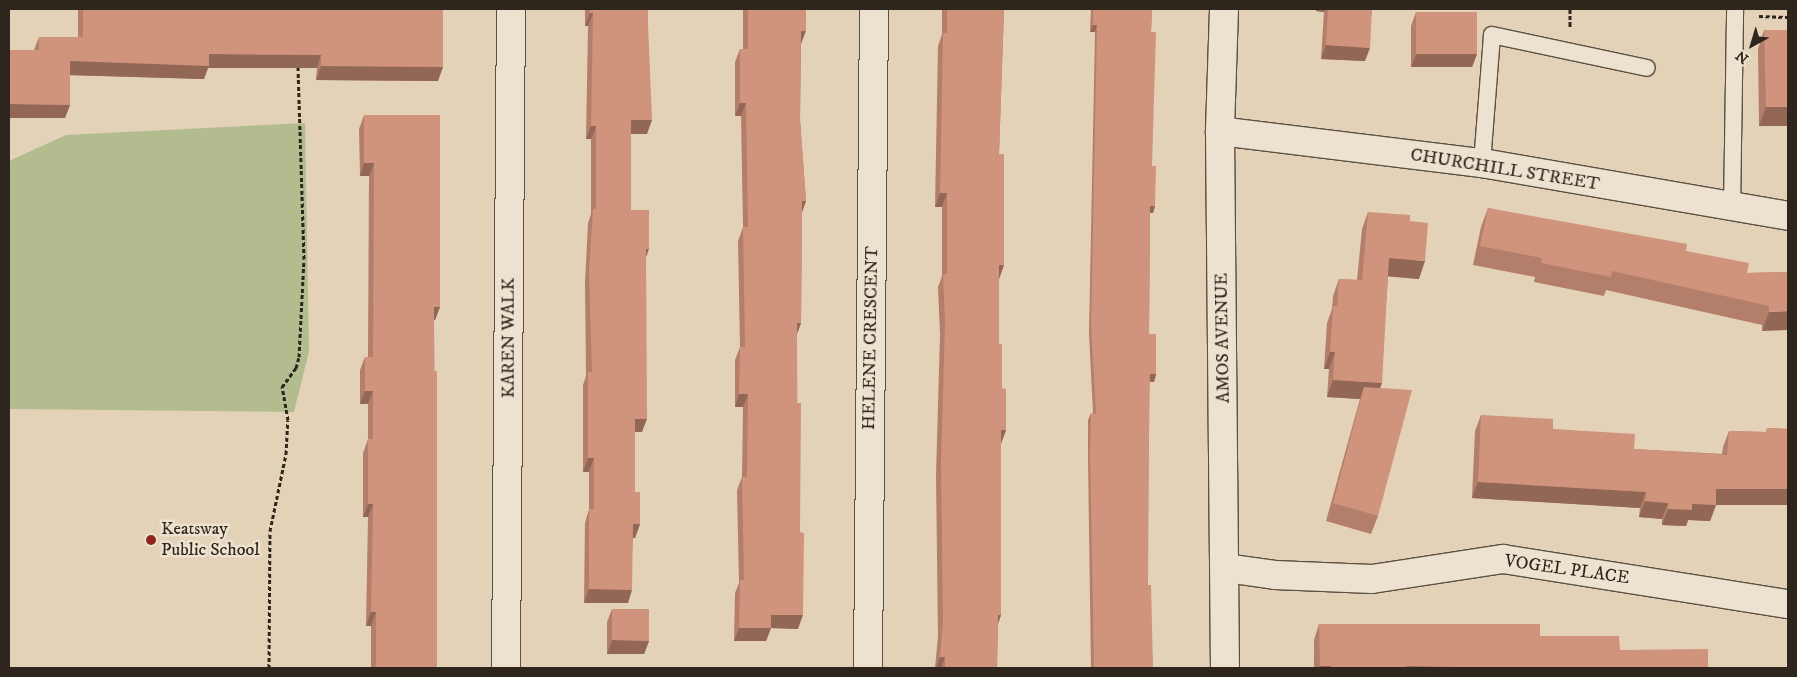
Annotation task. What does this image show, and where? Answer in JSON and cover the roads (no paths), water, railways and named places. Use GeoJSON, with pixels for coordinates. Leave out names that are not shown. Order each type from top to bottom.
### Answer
{"type":"FeatureCollection","features":[{"type":"Feature","properties":{"kind":"street","name":"KAREN WALK"},"geometry":{"type":"LineString","coordinates":[[506,668],[511,9]]}},
{"type":"Feature","properties":{"kind":"street","name":"HELENE CRESCENT"},"geometry":{"type":"LineString","coordinates":[[868,668],[874,9]]}},
{"type":"Feature","properties":{"kind":"street","name":"AMOS AVENUE"},"geometry":{"type":"LineString","coordinates":[[1224,9],[1220,132],[1226,668]]}},
{"type":"Feature","properties":{"kind":"street","name":"CHURCHILL STREET"},"geometry":{"type":"LineString","coordinates":[[1220,132],[1482,163],[1732,208],[1788,216]]}},
{"type":"Feature","properties":{"kind":"street","name":"VOGEL PLACE"},"geometry":{"type":"LineString","coordinates":[[1226,568],[1275,575],[1372,580],[1503,559],[1788,604]]}},
{"type":"Feature","properties":{"kind":"lane"},"geometry":{"type":"LineString","coordinates":[[1732,208],[1736,12]]}},
{"type":"Feature","properties":{"kind":"lane"},"geometry":{"type":"LineString","coordinates":[[1482,163],[1492,35],[1647,68]]}},
{"type":"Feature","properties":{"kind":"place","name":"Keatsway Public School"},"geometry":{"type":"Point","coordinates":[151,540]}}]}
